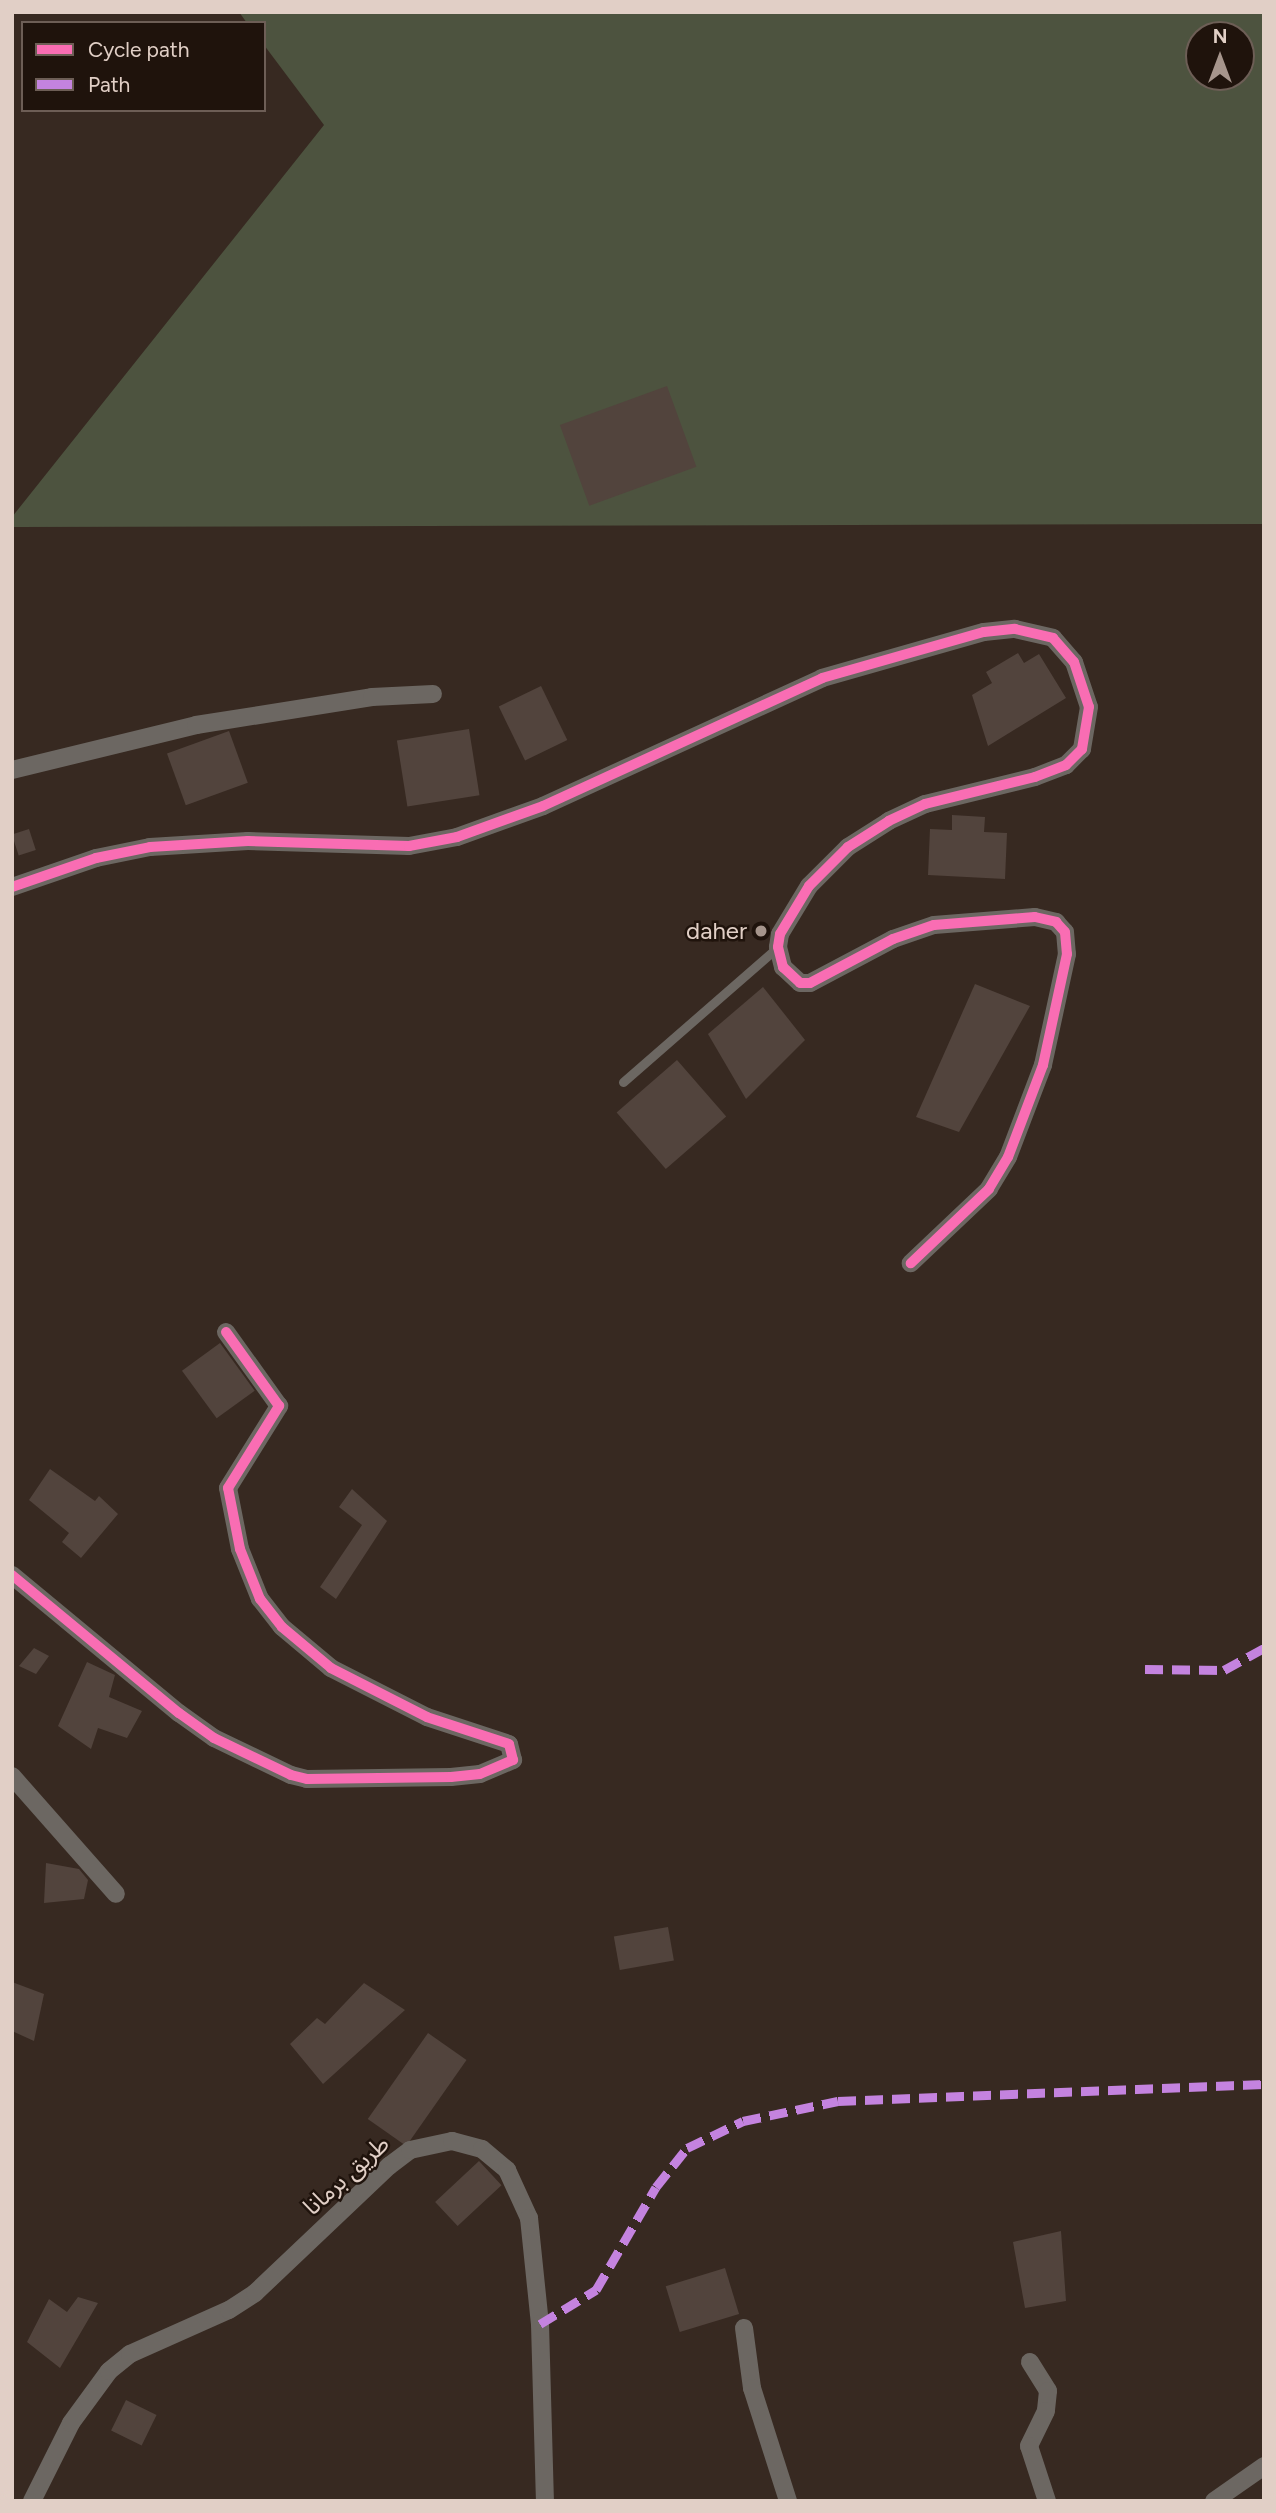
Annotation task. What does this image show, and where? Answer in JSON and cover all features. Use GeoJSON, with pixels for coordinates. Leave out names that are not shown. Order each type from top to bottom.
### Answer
{"type":"FeatureCollection","features":[{"type":"Feature","properties":{"kind":"street"},"geometry":{"type":"LineString","coordinates":[[12,887],[96,858],[150,847],[248,841],[409,846],[457,837],[543,806],[755,705],[906,650],[1014,629],[1036,631],[1064,648],[1078,672],[1089,707],[1082,749],[1066,765],[1035,777],[925,804],[848,847],[796,903],[778,947],[790,976],[810,983],[893,939],[934,925],[1035,918],[1056,922],[1065,932],[1067,954],[1043,1065],[1008,1157],[989,1189],[911,1263]]}},
{"type":"Feature","properties":{"kind":"street"},"geometry":{"type":"LineString","coordinates":[[12,770],[195,725],[372,697],[433,694]]}},
{"type":"Feature","properties":{"kind":"street"},"geometry":{"type":"LineString","coordinates":[[12,1575],[179,1713],[214,1738],[291,1775],[307,1779],[451,1777],[490,1771],[513,1760],[509,1744],[406,1708],[331,1668],[282,1627],[260,1599],[240,1549],[228,1489],[279,1406],[226,1332]]}},
{"type":"Feature","properties":{"kind":"street"},"geometry":{"type":"LineString","coordinates":[[12,1776],[116,1894]]}},
{"type":"Feature","properties":{"kind":"street","name":"طريق برمانا"},"geometry":{"type":"LineString","coordinates":[[32,2501],[77,2412],[109,2371],[130,2354],[229,2310],[255,2293],[389,2166],[410,2150],[452,2141],[482,2149],[507,2171],[529,2218],[540,2324],[545,2501]]}},
{"type":"Feature","properties":{"kind":"street"},"geometry":{"type":"LineString","coordinates":[[744,2328],[752,2388],[788,2501]]}},
{"type":"Feature","properties":{"kind":"street"},"geometry":{"type":"LineString","coordinates":[[1030,2362],[1048,2391],[1046,2411],[1029,2446],[1047,2501]]}},
{"type":"Feature","properties":{"kind":"street"},"geometry":{"type":"LineString","coordinates":[[1214,2501],[1264,2466]]}},
{"type":"Feature","properties":{"kind":"lane"},"geometry":{"type":"LineString","coordinates":[[623,1082],[778,947]]}},
{"type":"Feature","properties":{"kind":"green space"},"geometry":{"type":"Polygon","coordinates":[[[239,12],[1264,12],[1264,524],[12,527],[12,517],[324,125],[266,48],[266,21],[246,21],[239,12]]]}},
{"type":"Feature","properties":{"kind":"building"},"geometry":{"type":"Polygon","coordinates":[[[667,386],[696,467],[589,506],[560,425],[667,386]]]}},
{"type":"Feature","properties":{"kind":"building"},"geometry":{"type":"Polygon","coordinates":[[[1018,653],[1024,663],[1039,654],[1066,698],[988,746],[972,695],[992,683],[986,672],[1018,653]]]}},
{"type":"Feature","properties":{"kind":"building"},"geometry":{"type":"Polygon","coordinates":[[[541,686],[567,740],[525,761],[499,707],[541,686]]]}},
{"type":"Feature","properties":{"kind":"building"},"geometry":{"type":"Polygon","coordinates":[[[469,729],[479,795],[407,807],[397,740],[469,729]]]}},
{"type":"Feature","properties":{"kind":"building"},"geometry":{"type":"Polygon","coordinates":[[[229,731],[248,783],[186,805],[167,754],[229,731]]]}},
{"type":"Feature","properties":{"kind":"building"},"geometry":{"type":"Polygon","coordinates":[[[952,815],[985,817],[984,832],[1007,833],[1005,879],[928,875],[930,829],[952,830],[952,815]]]}},
{"type":"Feature","properties":{"kind":"building"},"geometry":{"type":"Polygon","coordinates":[[[29,829],[36,850],[19,855],[12,835],[29,829]]]}},
{"type":"Feature","properties":{"kind":"building"},"geometry":{"type":"Polygon","coordinates":[[[975,984],[1030,1006],[959,1132],[916,1117],[975,984]]]}},
{"type":"Feature","properties":{"kind":"building"},"geometry":{"type":"Polygon","coordinates":[[[763,987],[805,1040],[746,1099],[708,1034],[763,987]]]}},
{"type":"Feature","properties":{"kind":"building"},"geometry":{"type":"Polygon","coordinates":[[[677,1060],[726,1117],[666,1169],[617,1112],[677,1060]]]}},
{"type":"Feature","properties":{"kind":"building"},"geometry":{"type":"Polygon","coordinates":[[[220,1343],[255,1391],[217,1418],[182,1371],[220,1343]]]}},
{"type":"Feature","properties":{"kind":"building"},"geometry":{"type":"Polygon","coordinates":[[[50,1469],[95,1501],[99,1496],[118,1514],[81,1558],[62,1542],[69,1533],[29,1500],[50,1469]]]}},
{"type":"Feature","properties":{"kind":"building"},"geometry":{"type":"Polygon","coordinates":[[[352,1489],[387,1521],[336,1599],[320,1587],[362,1525],[339,1507],[352,1489]]]}},
{"type":"Feature","properties":{"kind":"building"},"geometry":{"type":"Polygon","coordinates":[[[34,1648],[49,1656],[36,1674],[19,1666],[34,1648]]]}},
{"type":"Feature","properties":{"kind":"building"},"geometry":{"type":"Polygon","coordinates":[[[87,1662],[115,1675],[109,1697],[142,1711],[127,1738],[98,1728],[91,1749],[58,1726],[87,1662]]]}},
{"type":"Feature","properties":{"kind":"building"},"geometry":{"type":"Polygon","coordinates":[[[46,1863],[79,1869],[88,1880],[84,1899],[44,1903],[46,1863]]]}},
{"type":"Feature","properties":{"kind":"building"},"geometry":{"type":"Polygon","coordinates":[[[668,1927],[674,1960],[620,1970],[614,1937],[668,1927]]]}},
{"type":"Feature","properties":{"kind":"building"},"geometry":{"type":"Polygon","coordinates":[[[12,1982],[44,1994],[34,2041],[12,2031],[12,1982]]]}},
{"type":"Feature","properties":{"kind":"building"},"geometry":{"type":"Polygon","coordinates":[[[364,1983],[405,2010],[323,2084],[290,2044],[317,2018],[325,2024],[364,1983]]]}},
{"type":"Feature","properties":{"kind":"building"},"geometry":{"type":"Polygon","coordinates":[[[428,2033],[467,2060],[406,2146],[368,2119],[428,2033]]]}},
{"type":"Feature","properties":{"kind":"building"},"geometry":{"type":"Polygon","coordinates":[[[479,2161],[502,2185],[458,2226],[435,2202],[479,2161]]]}},
{"type":"Feature","properties":{"kind":"building"},"geometry":{"type":"Polygon","coordinates":[[[1061,2231],[1066,2301],[1025,2308],[1013,2242],[1061,2231]]]}},
{"type":"Feature","properties":{"kind":"building"},"geometry":{"type":"Polygon","coordinates":[[[725,2268],[739,2314],[680,2332],[666,2286],[725,2268]]]}},
{"type":"Feature","properties":{"kind":"building"},"geometry":{"type":"Polygon","coordinates":[[[78,2297],[98,2303],[60,2368],[27,2342],[49,2299],[67,2312],[78,2297]]]}},
{"type":"Feature","properties":{"kind":"building"},"geometry":{"type":"Polygon","coordinates":[[[126,2400],[157,2415],[142,2445],[111,2431],[126,2400]]]}},
{"type":"Feature","properties":{"kind":"marked path"},"geometry":{"type":"LineString","coordinates":[[1145,1669],[1224,1670],[1264,1648]]}},
{"type":"Feature","properties":{"kind":"marked path"},"geometry":{"type":"LineString","coordinates":[[540,2324],[596,2290],[656,2187],[687,2148],[743,2121],[838,2101],[1264,2084]]}},
{"type":"Feature","properties":{"kind":"cycle path"},"geometry":{"type":"LineString","coordinates":[[12,887],[96,858],[150,847],[248,841],[409,846],[457,837],[543,806],[822,678],[984,632],[1015,629],[1053,638],[1074,662],[1089,707],[1082,749],[1066,765],[1035,777],[925,804],[889,821],[848,847],[809,886],[780,934],[778,947],[783,967],[800,983],[810,983],[893,939],[934,925],[1035,917],[1056,922],[1065,932],[1067,954],[1043,1065],[1008,1157],[989,1189],[911,1263]]}},
{"type":"Feature","properties":{"kind":"cycle path"},"geometry":{"type":"LineString","coordinates":[[12,1575],[179,1713],[214,1738],[291,1775],[307,1779],[451,1777],[480,1774],[513,1760],[509,1744],[427,1717],[331,1668],[282,1627],[260,1599],[240,1549],[228,1488],[279,1406],[226,1332]]}},
{"type":"Feature","properties":{"kind":"place","name":"daher"},"geometry":{"type":"Point","coordinates":[761,931]}}]}
